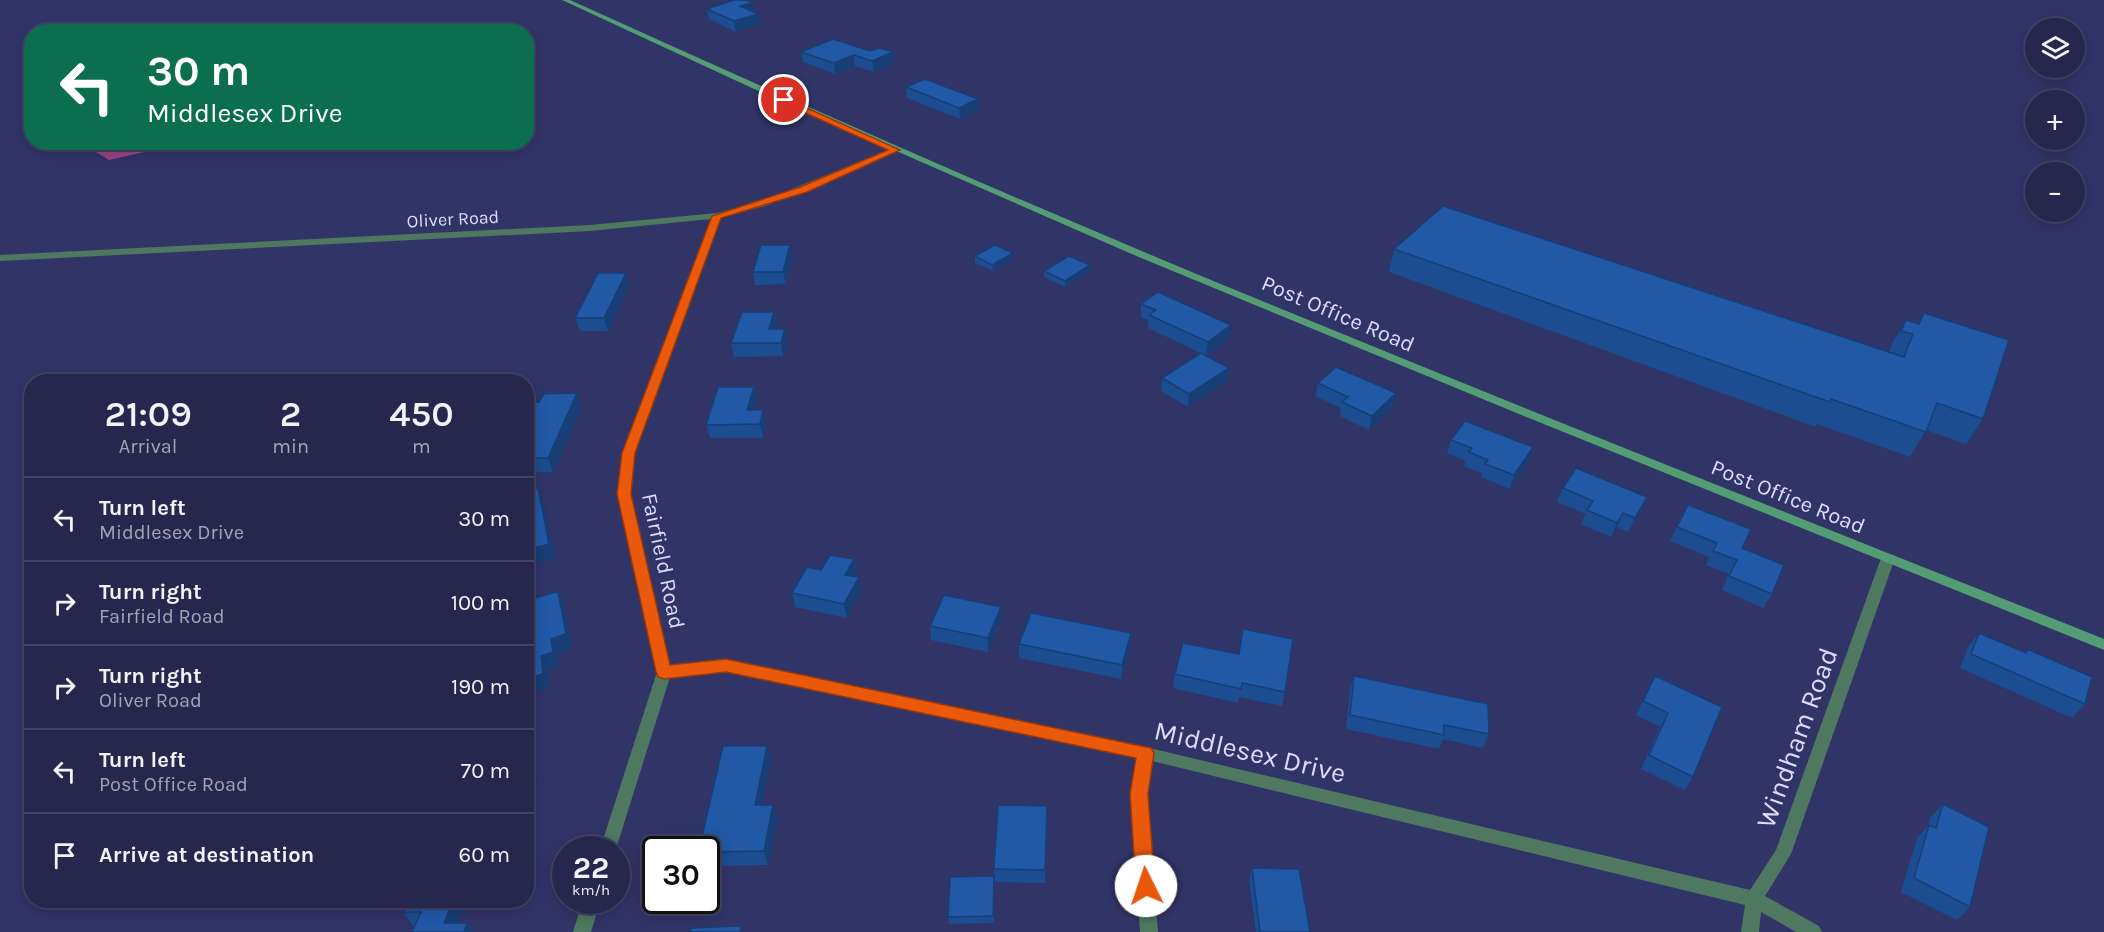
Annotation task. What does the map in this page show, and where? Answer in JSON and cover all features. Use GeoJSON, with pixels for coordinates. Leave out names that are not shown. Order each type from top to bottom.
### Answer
{"type":"FeatureCollection","features":[{"type":"Feature","properties":{"kind":"street","name":"Post Office Road"},"geometry":{"type":"LineString","coordinates":[[565,0],[896,150],[1373,350],[2104,645]]}},
{"type":"Feature","properties":{"kind":"street","name":"Oliver Road"},"geometry":{"type":"LineString","coordinates":[[0,258],[590,228],[717,216],[803,189],[896,150]]}},
{"type":"Feature","properties":{"kind":"street","name":"Fairfield Road"},"geometry":{"type":"LineString","coordinates":[[664,672],[624,494],[628,453],[717,216]]}},
{"type":"Feature","properties":{"kind":"street","name":"Windham Road"},"geometry":{"type":"LineString","coordinates":[[1750,932],[1754,899],[1783,855],[1888,558]]}},
{"type":"Feature","properties":{"kind":"street","name":"Middlesex Drive"},"geometry":{"type":"LineString","coordinates":[[664,672],[726,665],[1145,753],[1754,899],[1813,932]]}},
{"type":"Feature","properties":{"kind":"street"},"geometry":{"type":"LineString","coordinates":[[612,836],[664,672]]}},
{"type":"Feature","properties":{"kind":"street"},"geometry":{"type":"LineString","coordinates":[[1145,753],[1139,794],[1149,932]]}},
{"type":"Feature","properties":{"kind":"street"},"geometry":{"type":"LineString","coordinates":[[582,932],[588,914]]}},
{"type":"Feature","properties":{"kind":"shaded area"},"geometry":{"type":"Polygon","coordinates":[[[96,150],[154,150],[109,160],[96,150]]]}},
{"type":"Feature","properties":{"kind":"building"},"geometry":{"type":"Polygon","coordinates":[[[734,0],[746,0],[752,3],[740,6],[758,14],[734,21],[707,9],[734,0]]]}},
{"type":"Feature","properties":{"kind":"building"},"geometry":{"type":"Polygon","coordinates":[[[833,39],[870,51],[879,48],[893,52],[872,61],[854,55],[834,63],[801,52],[833,39]]]}},
{"type":"Feature","properties":{"kind":"building"},"geometry":{"type":"Polygon","coordinates":[[[925,79],[978,99],[959,108],[906,87],[925,79]]]}},
{"type":"Feature","properties":{"kind":"building"},"geometry":{"type":"Polygon","coordinates":[[[1443,206],[1904,357],[1913,334],[1901,331],[1906,320],[1919,324],[1924,313],[2009,340],[1983,419],[1937,403],[1926,432],[1831,399],[1830,402],[1394,249],[1443,206]]]}},
{"type":"Feature","properties":{"kind":"building"},"geometry":{"type":"Polygon","coordinates":[[[761,245],[790,245],[783,272],[753,272],[761,245]]]}},
{"type":"Feature","properties":{"kind":"building"},"geometry":{"type":"Polygon","coordinates":[[[995,245],[1013,253],[992,265],[975,256],[995,245]]]}},
{"type":"Feature","properties":{"kind":"building"},"geometry":{"type":"Polygon","coordinates":[[[1069,256],[1090,265],[1065,281],[1044,271],[1069,256]]]}},
{"type":"Feature","properties":{"kind":"building"},"geometry":{"type":"Polygon","coordinates":[[[598,273],[626,273],[604,318],[575,318],[598,273]]]}},
{"type":"Feature","properties":{"kind":"building"},"geometry":{"type":"Polygon","coordinates":[[[1158,292],[1231,325],[1208,342],[1149,315],[1156,310],[1141,304],[1158,292]]]}},
{"type":"Feature","properties":{"kind":"building"},"geometry":{"type":"Polygon","coordinates":[[[742,312],[774,312],[769,329],[785,329],[781,343],[731,343],[742,312]]]}},
{"type":"Feature","properties":{"kind":"building"},"geometry":{"type":"Polygon","coordinates":[[[1201,353],[1229,368],[1189,394],[1162,378],[1201,353]]]}},
{"type":"Feature","properties":{"kind":"building"},"geometry":{"type":"Polygon","coordinates":[[[1336,367],[1396,393],[1372,416],[1342,402],[1348,397],[1318,383],[1336,367]]]}},
{"type":"Feature","properties":{"kind":"building"},"geometry":{"type":"Polygon","coordinates":[[[718,387],[754,387],[747,410],[763,410],[760,424],[706,425],[718,387]]]}},
{"type":"Feature","properties":{"kind":"building"},"geometry":{"type":"Polygon","coordinates":[[[577,393],[548,458],[534,458],[534,402],[539,402],[544,394],[577,393]]]}},
{"type":"Feature","properties":{"kind":"building"},"geometry":{"type":"Polygon","coordinates":[[[1465,421],[1533,447],[1514,475],[1485,464],[1488,460],[1469,452],[1472,448],[1451,440],[1465,421]]]}},
{"type":"Feature","properties":{"kind":"building"},"geometry":{"type":"Polygon","coordinates":[[[1576,468],[1647,497],[1635,518],[1623,513],[1617,523],[1587,510],[1593,501],[1563,488],[1576,468]]]}},
{"type":"Feature","properties":{"kind":"building"},"geometry":{"type":"Polygon","coordinates":[[[538,488],[549,544],[534,548],[534,489],[538,488]]]}},
{"type":"Feature","properties":{"kind":"building"},"geometry":{"type":"Polygon","coordinates":[[[1688,505],[1751,529],[1742,548],[1784,565],[1772,594],[1729,576],[1737,560],[1713,551],[1717,543],[1677,527],[1688,505]]]}},
{"type":"Feature","properties":{"kind":"building"},"geometry":{"type":"Polygon","coordinates":[[[830,555],[854,559],[845,575],[859,577],[844,604],[792,593],[807,567],[821,570],[830,555]]]}},
{"type":"Feature","properties":{"kind":"building"},"geometry":{"type":"Polygon","coordinates":[[[558,591],[566,634],[551,639],[553,652],[541,656],[543,674],[534,677],[534,598],[558,591]]]}},
{"type":"Feature","properties":{"kind":"building"},"geometry":{"type":"Polygon","coordinates":[[[944,595],[1001,607],[988,638],[930,626],[944,595]]]}},
{"type":"Feature","properties":{"kind":"building"},"geometry":{"type":"Polygon","coordinates":[[[1031,613],[1131,633],[1122,665],[1019,644],[1031,613]]]}},
{"type":"Feature","properties":{"kind":"building"},"geometry":{"type":"Polygon","coordinates":[[[1243,629],[1293,639],[1285,692],[1242,683],[1241,689],[1175,674],[1183,643],[1239,654],[1243,629]]]}},
{"type":"Feature","properties":{"kind":"building"},"geometry":{"type":"Polygon","coordinates":[[[1979,633],[2026,653],[2027,649],[2092,677],[2085,704],[1971,654],[1979,633]]]}},
{"type":"Feature","properties":{"kind":"building"},"geometry":{"type":"Polygon","coordinates":[[[1354,676],[1488,704],[1489,734],[1444,725],[1444,735],[1350,715],[1354,676]]]}},
{"type":"Feature","properties":{"kind":"building"},"geometry":{"type":"Polygon","coordinates":[[[1655,676],[1722,707],[1693,777],[1649,755],[1668,713],[1643,701],[1655,676]]]}},
{"type":"Feature","properties":{"kind":"building"},"geometry":{"type":"Polygon","coordinates":[[[723,746],[767,746],[755,805],[773,805],[764,851],[720,852],[720,836],[702,836],[723,746]]]}},
{"type":"Feature","properties":{"kind":"building"},"geometry":{"type":"Polygon","coordinates":[[[1943,804],[1989,827],[1970,907],[1914,878],[1929,825],[1936,828],[1943,804]]]}},
{"type":"Feature","properties":{"kind":"building"},"geometry":{"type":"Polygon","coordinates":[[[998,805],[1047,806],[1045,870],[994,869],[998,805]]]}},
{"type":"Feature","properties":{"kind":"building"},"geometry":{"type":"Polygon","coordinates":[[[1252,868],[1299,869],[1310,932],[1260,932],[1252,868]]]}},
{"type":"Feature","properties":{"kind":"building"},"geometry":{"type":"Polygon","coordinates":[[[994,876],[993,916],[948,917],[950,877],[994,876]]]}},
{"type":"Feature","properties":{"kind":"building"},"geometry":{"type":"Polygon","coordinates":[[[406,908],[450,908],[444,923],[467,923],[464,932],[412,932],[421,912],[404,912],[406,908]]]}},
{"type":"Feature","properties":{"kind":"building"},"geometry":{"type":"Polygon","coordinates":[[[741,926],[740,932],[690,932],[691,928],[741,926]]]}},
{"type":"Feature","properties":{"kind":"route"},"geometry":{"type":"LineString","coordinates":[[784,100],[896,150],[803,189],[765,203],[717,216],[694,272],[628,453],[624,494],[664,672],[726,665],[1145,753],[1139,794],[1146,886]]}}]}
